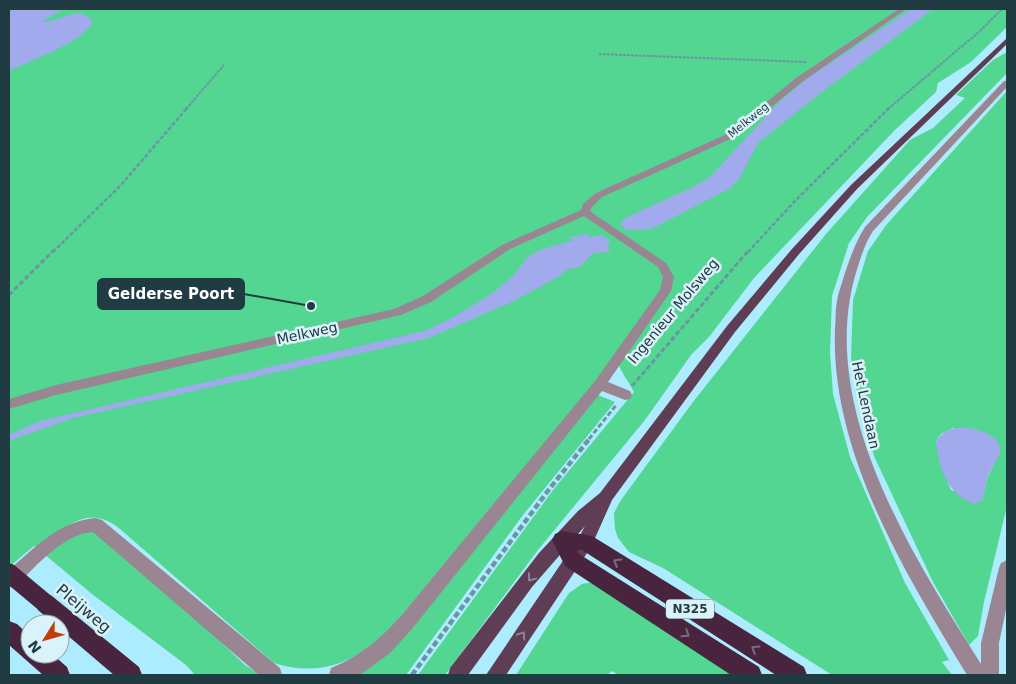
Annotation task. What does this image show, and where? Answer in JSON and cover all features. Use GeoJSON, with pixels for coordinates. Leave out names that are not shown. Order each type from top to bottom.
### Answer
{"type":"FeatureCollection","features":[{"type":"Feature","properties":{"kind":"highway"},"geometry":{"type":"LineString","coordinates":[[562,540],[585,542]]}},
{"type":"Feature","properties":{"kind":"highway"},"geometry":{"type":"LineString","coordinates":[[562,540],[572,560]]}},
{"type":"Feature","properties":{"kind":"highway","name":"N325"},"geometry":{"type":"LineString","coordinates":[[585,542],[796,675]]}},
{"type":"Feature","properties":{"kind":"highway","name":"N325"},"geometry":{"type":"LineString","coordinates":[[572,560],[751,675]]}},
{"type":"Feature","properties":{"kind":"highway","name":"Pleijweg"},"geometry":{"type":"LineString","coordinates":[[9,573],[131,675]]}},
{"type":"Feature","properties":{"kind":"highway"},"geometry":{"type":"LineString","coordinates":[[10,632],[20,641]]}},
{"type":"Feature","properties":{"kind":"highway"},"geometry":{"type":"LineString","coordinates":[[46,664],[59,675]]}},
{"type":"Feature","properties":{"kind":"main road"},"geometry":{"type":"LineString","coordinates":[[495,675],[585,542],[606,496],[731,329],[796,251],[894,146],[1007,40]]}},
{"type":"Feature","properties":{"kind":"main road"},"geometry":{"type":"LineString","coordinates":[[457,675],[562,540],[582,516],[606,496]]}},
{"type":"Feature","properties":{"kind":"street","name":"Melkweg"},"geometry":{"type":"LineString","coordinates":[[9,404],[56,390],[369,319],[406,308],[427,299],[506,247],[586,212],[587,206],[599,195],[732,135],[769,103],[821,64],[903,9]]}},
{"type":"Feature","properties":{"kind":"street","name":"Het Lendaan"},"geometry":{"type":"LineString","coordinates":[[977,675],[922,585],[861,457],[846,396],[840,356],[842,298],[858,248],[876,220],[1007,83]]}},
{"type":"Feature","properties":{"kind":"street"},"geometry":{"type":"LineString","coordinates":[[338,675],[350,671],[390,641],[600,384],[670,281],[669,273],[662,265],[586,212]]}},
{"type":"Feature","properties":{"kind":"street"},"geometry":{"type":"LineString","coordinates":[[600,384],[625,395]]}},
{"type":"Feature","properties":{"kind":"street"},"geometry":{"type":"LineString","coordinates":[[9,581],[65,534],[83,526],[96,525],[273,675]]}},
{"type":"Feature","properties":{"kind":"street"},"geometry":{"type":"LineString","coordinates":[[990,675],[990,643],[1007,568]]}},
{"type":"Feature","properties":{"kind":"path","name":"Ingenieur Molsweg"},"geometry":{"type":"LineString","coordinates":[[412,675],[547,492],[625,395],[770,227],[898,99],[980,31],[1002,9]]}},
{"type":"Feature","properties":{"kind":"path"},"geometry":{"type":"LineString","coordinates":[[599,54],[821,64]]}},
{"type":"Feature","properties":{"kind":"path"},"geometry":{"type":"LineString","coordinates":[[9,295],[121,185],[224,65]]}},
{"type":"Feature","properties":{"kind":"green space"},"geometry":{"type":"Polygon","coordinates":[[[61,9],[1007,9],[1007,27],[971,62],[938,83],[936,92],[895,130],[754,278],[709,337],[691,355],[645,420],[538,550],[445,675],[418,675],[553,490],[634,392],[618,363],[673,278],[665,264],[660,267],[664,275],[662,288],[602,374],[396,622],[370,646],[341,662],[326,667],[310,669],[274,663],[120,529],[108,521],[87,518],[77,521],[57,533],[38,549],[34,546],[9,567],[9,40],[61,9]]]}},
{"type":"Feature","properties":{"kind":"green space"},"geometry":{"type":"Polygon","coordinates":[[[1007,52],[1007,73],[867,217],[849,243],[832,296],[830,353],[833,394],[850,457],[905,583],[949,660],[942,662],[952,675],[832,675],[663,568],[629,552],[618,538],[615,529],[614,513],[621,500],[693,402],[826,234],[910,140],[933,128],[965,98],[956,95],[993,60],[1007,52]]]}},
{"type":"Feature","properties":{"kind":"green space"},"geometry":{"type":"Polygon","coordinates":[[[1007,91],[1007,506],[984,602],[978,636],[969,645],[933,582],[874,456],[858,399],[851,359],[853,300],[868,251],[887,224],[1007,91]],[[953,428],[941,434],[936,441],[943,469],[951,490],[982,500],[988,476],[1000,452],[953,428]]]}},
{"type":"Feature","properties":{"kind":"green space"},"geometry":{"type":"Polygon","coordinates":[[[598,395],[615,402],[523,515],[406,675],[352,675],[365,669],[598,395]]]}},
{"type":"Feature","properties":{"kind":"green space"},"geometry":{"type":"Polygon","coordinates":[[[97,531],[187,610],[245,665],[260,675],[195,675],[186,665],[92,594],[44,554],[77,532],[97,531]]]}},
{"type":"Feature","properties":{"kind":"green space"},"geometry":{"type":"Polygon","coordinates":[[[593,582],[610,588],[747,675],[618,675],[612,671],[607,675],[516,675],[569,593],[582,584],[593,582]]]}},
{"type":"Feature","properties":{"kind":"water"},"geometry":{"type":"Polygon","coordinates":[[[9,9],[62,9],[43,22],[69,15],[82,14],[88,16],[92,22],[79,36],[68,43],[42,57],[9,71],[9,9]]]}},
{"type":"Feature","properties":{"kind":"water"},"geometry":{"type":"Polygon","coordinates":[[[911,9],[933,9],[818,95],[758,143],[739,179],[729,189],[651,229],[627,230],[620,225],[625,218],[693,187],[710,177],[781,100],[811,76],[911,9]]]}},
{"type":"Feature","properties":{"kind":"water"},"geometry":{"type":"Polygon","coordinates":[[[586,234],[591,237],[602,235],[610,241],[607,248],[611,252],[593,253],[581,266],[566,270],[560,276],[514,301],[429,338],[73,418],[9,441],[9,435],[40,421],[424,331],[483,299],[513,276],[531,255],[575,240],[567,238],[586,234]]]}},
{"type":"Feature","properties":{"kind":"water"},"geometry":{"type":"Polygon","coordinates":[[[964,427],[987,433],[1000,446],[997,460],[989,473],[982,500],[975,504],[965,500],[951,487],[942,470],[937,451],[936,441],[941,435],[951,429],[964,427]]]}},
{"type":"Feature","properties":{"kind":"place","name":"Gelderse Poort"},"geometry":{"type":"Point","coordinates":[311,306]}}]}
